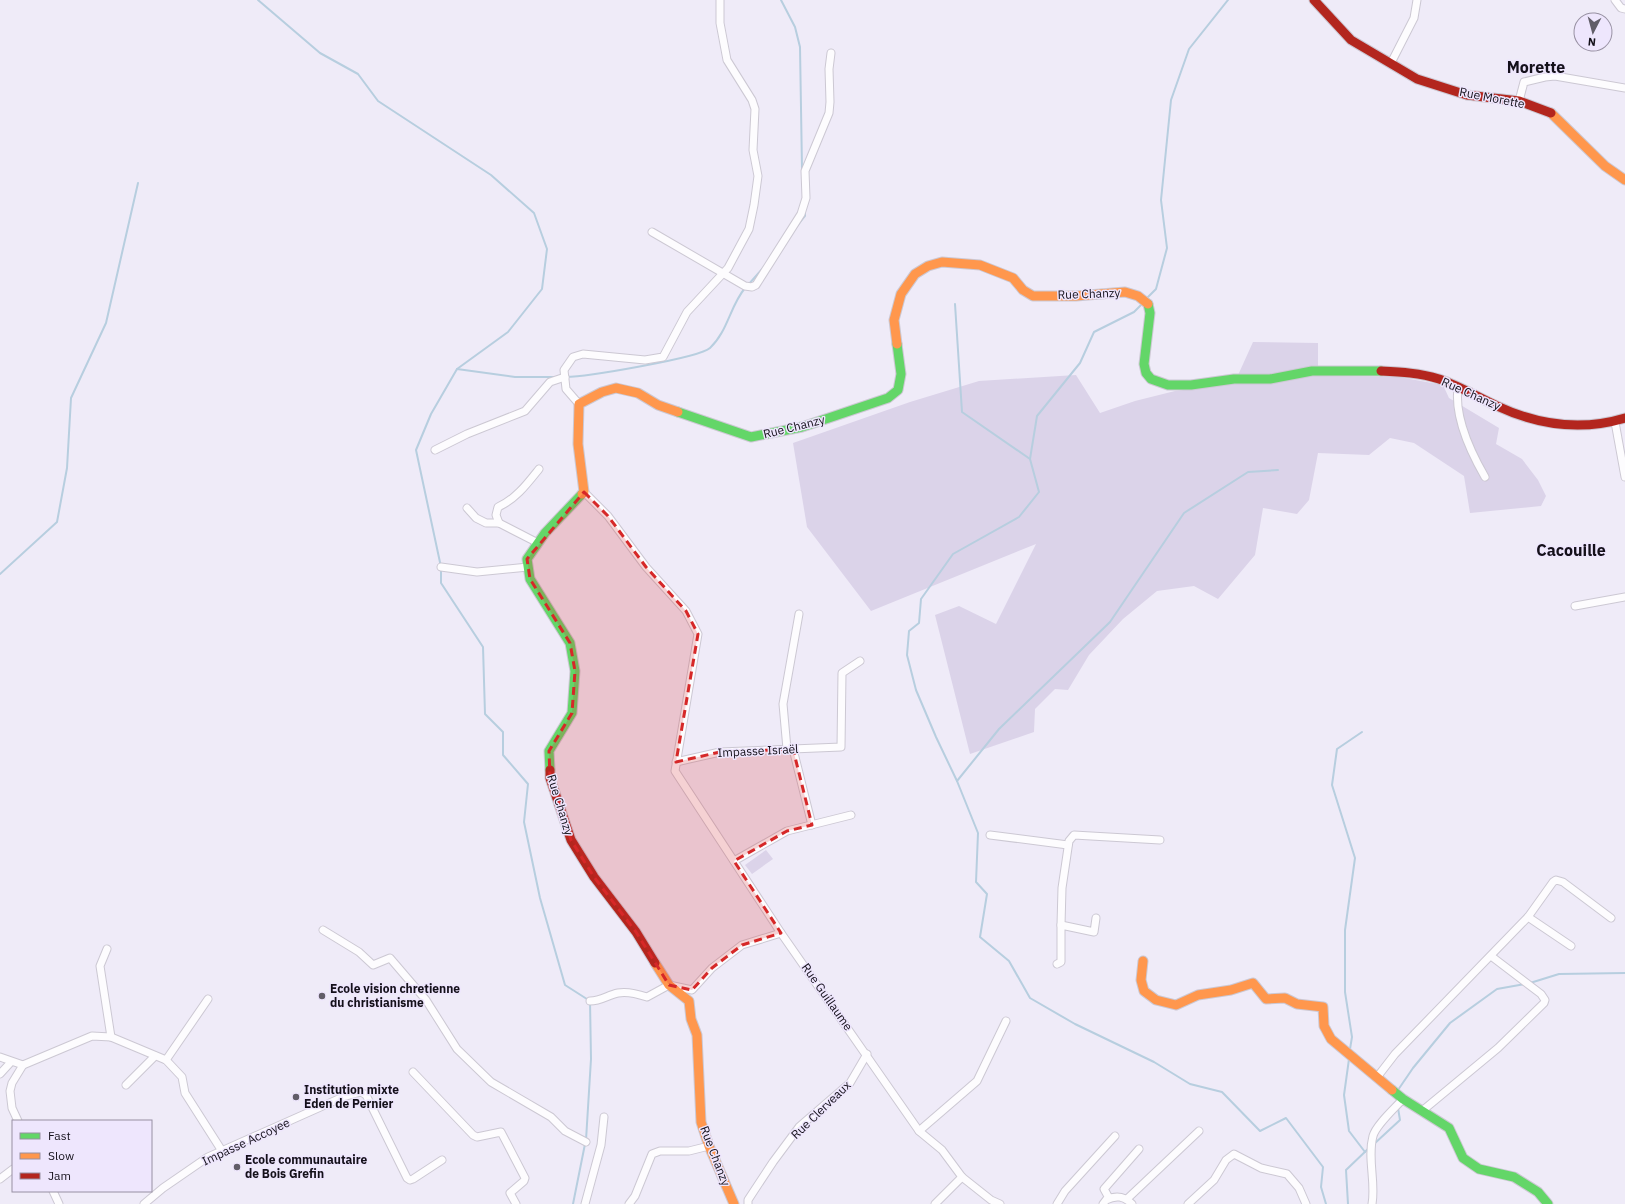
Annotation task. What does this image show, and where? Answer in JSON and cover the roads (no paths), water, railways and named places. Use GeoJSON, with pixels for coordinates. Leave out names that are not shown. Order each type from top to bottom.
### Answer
{"type":"FeatureCollection","features":[{"type":"Feature","properties":{"kind":"street"},"geometry":{"type":"LineString","coordinates":[[676,762],[698,634],[686,611],[646,567],[608,516],[584,492],[578,444],[579,404],[566,389],[564,370],[573,357],[582,354],[645,360],[663,357],[687,312],[728,268],[749,229],[758,176],[753,150],[755,109],[752,100],[727,60],[720,23],[720,0]]}},
{"type":"Feature","properties":{"kind":"street","name":"Rue Morette"},"geometry":{"type":"LineString","coordinates":[[1314,0],[1351,40],[1417,79],[1467,95],[1519,101],[1550,112],[1605,166],[1625,180]]}},
{"type":"Feature","properties":{"kind":"street"},"geometry":{"type":"LineString","coordinates":[[1391,63],[1414,18],[1417,8],[1417,0]]}},
{"type":"Feature","properties":{"kind":"street"},"geometry":{"type":"LineString","coordinates":[[1615,0],[1621,8],[1625,9]]}},
{"type":"Feature","properties":{"kind":"street"},"geometry":{"type":"LineString","coordinates":[[652,232],[745,286],[754,286],[801,214],[806,198],[805,171],[830,108],[830,53]]}},
{"type":"Feature","properties":{"kind":"street"},"geometry":{"type":"LineString","coordinates":[[1519,101],[1524,82],[1545,77],[1555,76],[1625,88]]}},
{"type":"Feature","properties":{"kind":"street","name":"Rue Chanzy"},"geometry":{"type":"LineString","coordinates":[[579,404],[602,392],[616,388],[638,393],[658,405],[751,437],[802,427],[888,398],[898,390],[901,374],[894,320],[901,294],[915,274],[928,266],[942,262],[980,265],[1013,278],[1023,290],[1033,296],[1076,296],[1114,292],[1125,292],[1138,296],[1149,304],[1152,313],[1143,356],[1145,370],[1151,379],[1160,383],[1174,386],[1234,379],[1271,379],[1326,371],[1398,372],[1444,380],[1507,410],[1535,420],[1578,426],[1615,422],[1625,418]]}},
{"type":"Feature","properties":{"kind":"street"},"geometry":{"type":"LineString","coordinates":[[435,450],[467,434],[525,411],[550,382],[565,377]]}},
{"type":"Feature","properties":{"kind":"street"},"geometry":{"type":"LineString","coordinates":[[1458,387],[1457,397],[1462,424],[1472,454],[1485,477]]}},
{"type":"Feature","properties":{"kind":"street"},"geometry":{"type":"LineString","coordinates":[[1615,422],[1625,477]]}},
{"type":"Feature","properties":{"kind":"street"},"geometry":{"type":"LineString","coordinates":[[499,523],[496,515],[498,507],[507,503],[520,492],[539,469]]}},
{"type":"Feature","properties":{"kind":"street"},"geometry":{"type":"LineString","coordinates":[[441,567],[477,572],[528,567],[527,559],[538,543],[584,492]]}},
{"type":"Feature","properties":{"kind":"street"},"geometry":{"type":"LineString","coordinates":[[467,508],[476,518],[486,523],[499,523],[538,543]]}},
{"type":"Feature","properties":{"kind":"street","name":"Rue Chanzy"},"geometry":{"type":"LineString","coordinates":[[528,567],[530,579],[570,643],[575,671],[572,713],[549,751],[550,778],[571,840],[594,877],[636,932],[669,985],[689,1001],[691,1019],[697,1035],[701,1122],[709,1146],[734,1204]]}},
{"type":"Feature","properties":{"kind":"street"},"geometry":{"type":"LineString","coordinates":[[1575,606],[1625,597]]}},
{"type":"Feature","properties":{"kind":"street"},"geometry":{"type":"LineString","coordinates":[[799,614],[783,704],[790,749],[812,825]]}},
{"type":"Feature","properties":{"kind":"street","name":"Impasse Israël"},"geometry":{"type":"LineString","coordinates":[[676,762],[720,752],[841,747],[842,673],[860,661]]}},
{"type":"Feature","properties":{"kind":"street","name":"Rue Guillaume"},"geometry":{"type":"LineString","coordinates":[[676,762],[675,771],[734,861],[781,932],[919,1131],[942,1150],[962,1177],[991,1200],[1000,1204]]}},
{"type":"Feature","properties":{"kind":"street"},"geometry":{"type":"LineString","coordinates":[[734,861],[787,831],[851,815]]}},
{"type":"Feature","properties":{"kind":"street"},"geometry":{"type":"LineString","coordinates":[[990,835],[1068,845]]}},
{"type":"Feature","properties":{"kind":"street"},"geometry":{"type":"LineString","coordinates":[[1057,964],[1061,962],[1062,888],[1070,839],[1074,835],[1160,840]]}},
{"type":"Feature","properties":{"kind":"street"},"geometry":{"type":"LineString","coordinates":[[1378,1076],[1395,1054],[1528,917],[1552,882],[1556,880],[1563,882],[1611,918]]}},
{"type":"Feature","properties":{"kind":"street"},"geometry":{"type":"LineString","coordinates":[[1528,917],[1571,946]]}},
{"type":"Feature","properties":{"kind":"street"},"geometry":{"type":"LineString","coordinates":[[1061,926],[1094,932],[1096,918]]}},
{"type":"Feature","properties":{"kind":"street"},"geometry":{"type":"LineString","coordinates":[[323,930],[359,952],[373,965],[390,958],[426,1000],[457,1050],[491,1082],[551,1117],[565,1131],[586,1142]]}},
{"type":"Feature","properties":{"kind":"street"},"geometry":{"type":"LineString","coordinates":[[590,1001],[599,1001],[618,993],[636,993],[647,997],[669,985],[692,990],[712,968],[742,945],[781,932]]}},
{"type":"Feature","properties":{"kind":"street"},"geometry":{"type":"LineString","coordinates":[[108,949],[100,966],[111,1037]]}},
{"type":"Feature","properties":{"kind":"street"},"geometry":{"type":"LineString","coordinates":[[1422,1111],[1498,1048],[1544,1003],[1545,1000],[1541,994],[1513,975],[1491,956]]}},
{"type":"Feature","properties":{"kind":"street"},"geometry":{"type":"LineString","coordinates":[[1142,962],[1141,980],[1144,991],[1156,1000],[1176,1005],[1198,995],[1231,990],[1253,983],[1266,999],[1284,998],[1297,1004],[1323,1007],[1324,1026],[1331,1039],[1378,1076],[1403,1099],[1448,1128],[1463,1158],[1479,1169],[1514,1177],[1538,1192],[1548,1204]]}},
{"type":"Feature","properties":{"kind":"street"},"geometry":{"type":"LineString","coordinates":[[166,1060],[208,999]]}},
{"type":"Feature","properties":{"kind":"street"},"geometry":{"type":"LineString","coordinates":[[919,1131],[977,1081],[1006,1021]]}},
{"type":"Feature","properties":{"kind":"street"},"geometry":{"type":"LineString","coordinates":[[18,1120],[12,1108],[10,1091],[12,1083],[23,1065],[92,1036],[111,1037],[166,1060],[182,1077],[185,1093],[222,1152]]}},
{"type":"Feature","properties":{"kind":"street","name":"Rue Clerveaux"},"geometry":{"type":"LineString","coordinates":[[748,1204],[748,1200],[773,1162],[799,1127],[850,1083],[867,1054]]}},
{"type":"Feature","properties":{"kind":"street"},"geometry":{"type":"LineString","coordinates":[[126,1085],[155,1056]]}},
{"type":"Feature","properties":{"kind":"street"},"geometry":{"type":"LineString","coordinates":[[0,1057],[23,1065]]}},
{"type":"Feature","properties":{"kind":"street"},"geometry":{"type":"LineString","coordinates":[[0,1074],[12,1062]]}},
{"type":"Feature","properties":{"kind":"street"},"geometry":{"type":"LineString","coordinates":[[413,1072],[473,1135],[477,1137],[501,1132],[525,1178],[524,1181],[510,1193],[516,1204]]}},
{"type":"Feature","properties":{"kind":"street","name":"Impasse Accoyee"},"geometry":{"type":"LineString","coordinates":[[144,1204],[163,1188],[208,1158],[343,1097],[361,1092],[366,1095],[407,1178],[410,1180],[442,1160]]}},
{"type":"Feature","properties":{"kind":"street"},"geometry":{"type":"LineString","coordinates":[[1372,1204],[1374,1194],[1372,1161],[1374,1135],[1403,1099]]}},
{"type":"Feature","properties":{"kind":"street"},"geometry":{"type":"LineString","coordinates":[[585,1204],[602,1145],[604,1117]]}},
{"type":"Feature","properties":{"kind":"street"},"geometry":{"type":"LineString","coordinates":[[1103,1204],[1109,1198],[1120,1196],[1130,1201],[1199,1131]]}},
{"type":"Feature","properties":{"kind":"street"},"geometry":{"type":"LineString","coordinates":[[1057,1204],[1065,1191],[1116,1136]]}},
{"type":"Feature","properties":{"kind":"street"},"geometry":{"type":"LineString","coordinates":[[629,1204],[635,1196],[652,1154],[660,1151],[689,1151],[709,1146]]}},
{"type":"Feature","properties":{"kind":"street"},"geometry":{"type":"LineString","coordinates":[[1109,1198],[1104,1189],[1139,1149]]}},
{"type":"Feature","properties":{"kind":"street"},"geometry":{"type":"LineString","coordinates":[[1188,1204],[1214,1180],[1226,1160],[1234,1154],[1261,1168],[1287,1174],[1299,1188],[1306,1204]]}},
{"type":"Feature","properties":{"kind":"street"},"geometry":{"type":"LineString","coordinates":[[0,1180],[12,1170]]}},
{"type":"Feature","properties":{"kind":"street"},"geometry":{"type":"LineString","coordinates":[[935,1204],[962,1177]]}},
{"type":"Feature","properties":{"kind":"street"},"geometry":{"type":"LineString","coordinates":[[53,1192],[59,1204]]}},
{"type":"Feature","properties":{"kind":"waterway"},"geometry":{"type":"LineString","coordinates":[[258,0],[320,53],[358,74],[378,101],[491,175],[534,213],[547,249],[542,289],[508,332],[457,369]]}},
{"type":"Feature","properties":{"kind":"waterway"},"geometry":{"type":"LineString","coordinates":[[781,0],[795,27],[800,47],[802,169]]}},
{"type":"Feature","properties":{"kind":"waterway"},"geometry":{"type":"LineString","coordinates":[[1147,298],[1156,289],[1167,248],[1161,200],[1171,100],[1189,49],[1228,0]]}},
{"type":"Feature","properties":{"kind":"waterway"},"geometry":{"type":"LineString","coordinates":[[0,574],[57,522],[67,468],[71,398],[106,323],[138,183]]}},
{"type":"Feature","properties":{"kind":"waterway"},"geometry":{"type":"LineString","coordinates":[[797,226],[805,216],[805,211]]}},
{"type":"Feature","properties":{"kind":"waterway"},"geometry":{"type":"LineString","coordinates":[[748,285],[764,267]]}},
{"type":"Feature","properties":{"kind":"waterway"},"geometry":{"type":"LineString","coordinates":[[566,377],[665,362],[686,357],[710,348],[721,334],[745,288]]}},
{"type":"Feature","properties":{"kind":"waterway"},"geometry":{"type":"LineString","coordinates":[[1143,303],[1134,312],[1094,332],[1080,363],[1037,416],[1030,459],[1039,492],[1019,517],[953,554],[921,599],[919,623],[909,631],[907,655],[916,690],[957,781],[978,833],[976,882],[987,894],[980,937],[1009,961],[1030,998],[1075,1024],[1154,1062],[1190,1084],[1222,1092],[1260,1131],[1286,1118],[1323,1167],[1321,1187],[1326,1204]]}},
{"type":"Feature","properties":{"kind":"waterway"},"geometry":{"type":"LineString","coordinates":[[955,304],[962,412],[1030,459]]}},
{"type":"Feature","properties":{"kind":"waterway"},"geometry":{"type":"LineString","coordinates":[[556,377],[515,377],[457,369],[431,414],[416,450],[441,567],[441,583],[483,647],[485,714],[503,732],[503,755],[528,784],[524,822],[540,898],[565,985],[590,1001],[591,1059],[586,1140]]}},
{"type":"Feature","properties":{"kind":"waterway"},"geometry":{"type":"LineString","coordinates":[[957,781],[999,729],[1110,622],[1184,513],[1248,472],[1278,470]]}},
{"type":"Feature","properties":{"kind":"waterway"},"geometry":{"type":"LineString","coordinates":[[1350,1049],[1352,1037],[1345,992],[1345,930],[1355,858],[1332,785],[1337,749],[1362,732]]}},
{"type":"Feature","properties":{"kind":"waterway"},"geometry":{"type":"LineString","coordinates":[[1530,983],[1559,974],[1625,973]]}},
{"type":"Feature","properties":{"kind":"waterway"},"geometry":{"type":"LineString","coordinates":[[1398,1090],[1413,1068],[1450,1023],[1497,989],[1525,984]]}},
{"type":"Feature","properties":{"kind":"waterway"},"geometry":{"type":"LineString","coordinates":[[1349,1059],[1344,1095],[1349,1131],[1365,1152]]}},
{"type":"Feature","properties":{"kind":"waterway"},"geometry":{"type":"LineString","coordinates":[[1374,1144],[1400,1120],[1398,1108]]}},
{"type":"Feature","properties":{"kind":"waterway"},"geometry":{"type":"LineString","coordinates":[[573,1204],[585,1144]]}},
{"type":"Feature","properties":{"kind":"waterway"},"geometry":{"type":"LineString","coordinates":[[1348,1204],[1346,1170],[1369,1148]]}},
{"type":"Feature","properties":{"kind":"place","name":"Ecole vision chretienne du christianisme"},"geometry":{"type":"Point","coordinates":[322,996]}},
{"type":"Feature","properties":{"kind":"place","name":"Institution mixte Eden de Pernier"},"geometry":{"type":"Point","coordinates":[296,1097]}},
{"type":"Feature","properties":{"kind":"place","name":"Ecole communautaire de Bois Grefin"},"geometry":{"type":"Point","coordinates":[237,1167]}},
{"type":"Feature","properties":{"kind":"district","name":"Morette"},"geometry":{"type":"Point","coordinates":[1536,67]}},
{"type":"Feature","properties":{"kind":"district","name":"Cacouille"},"geometry":{"type":"Point","coordinates":[1571,550]}}]}
